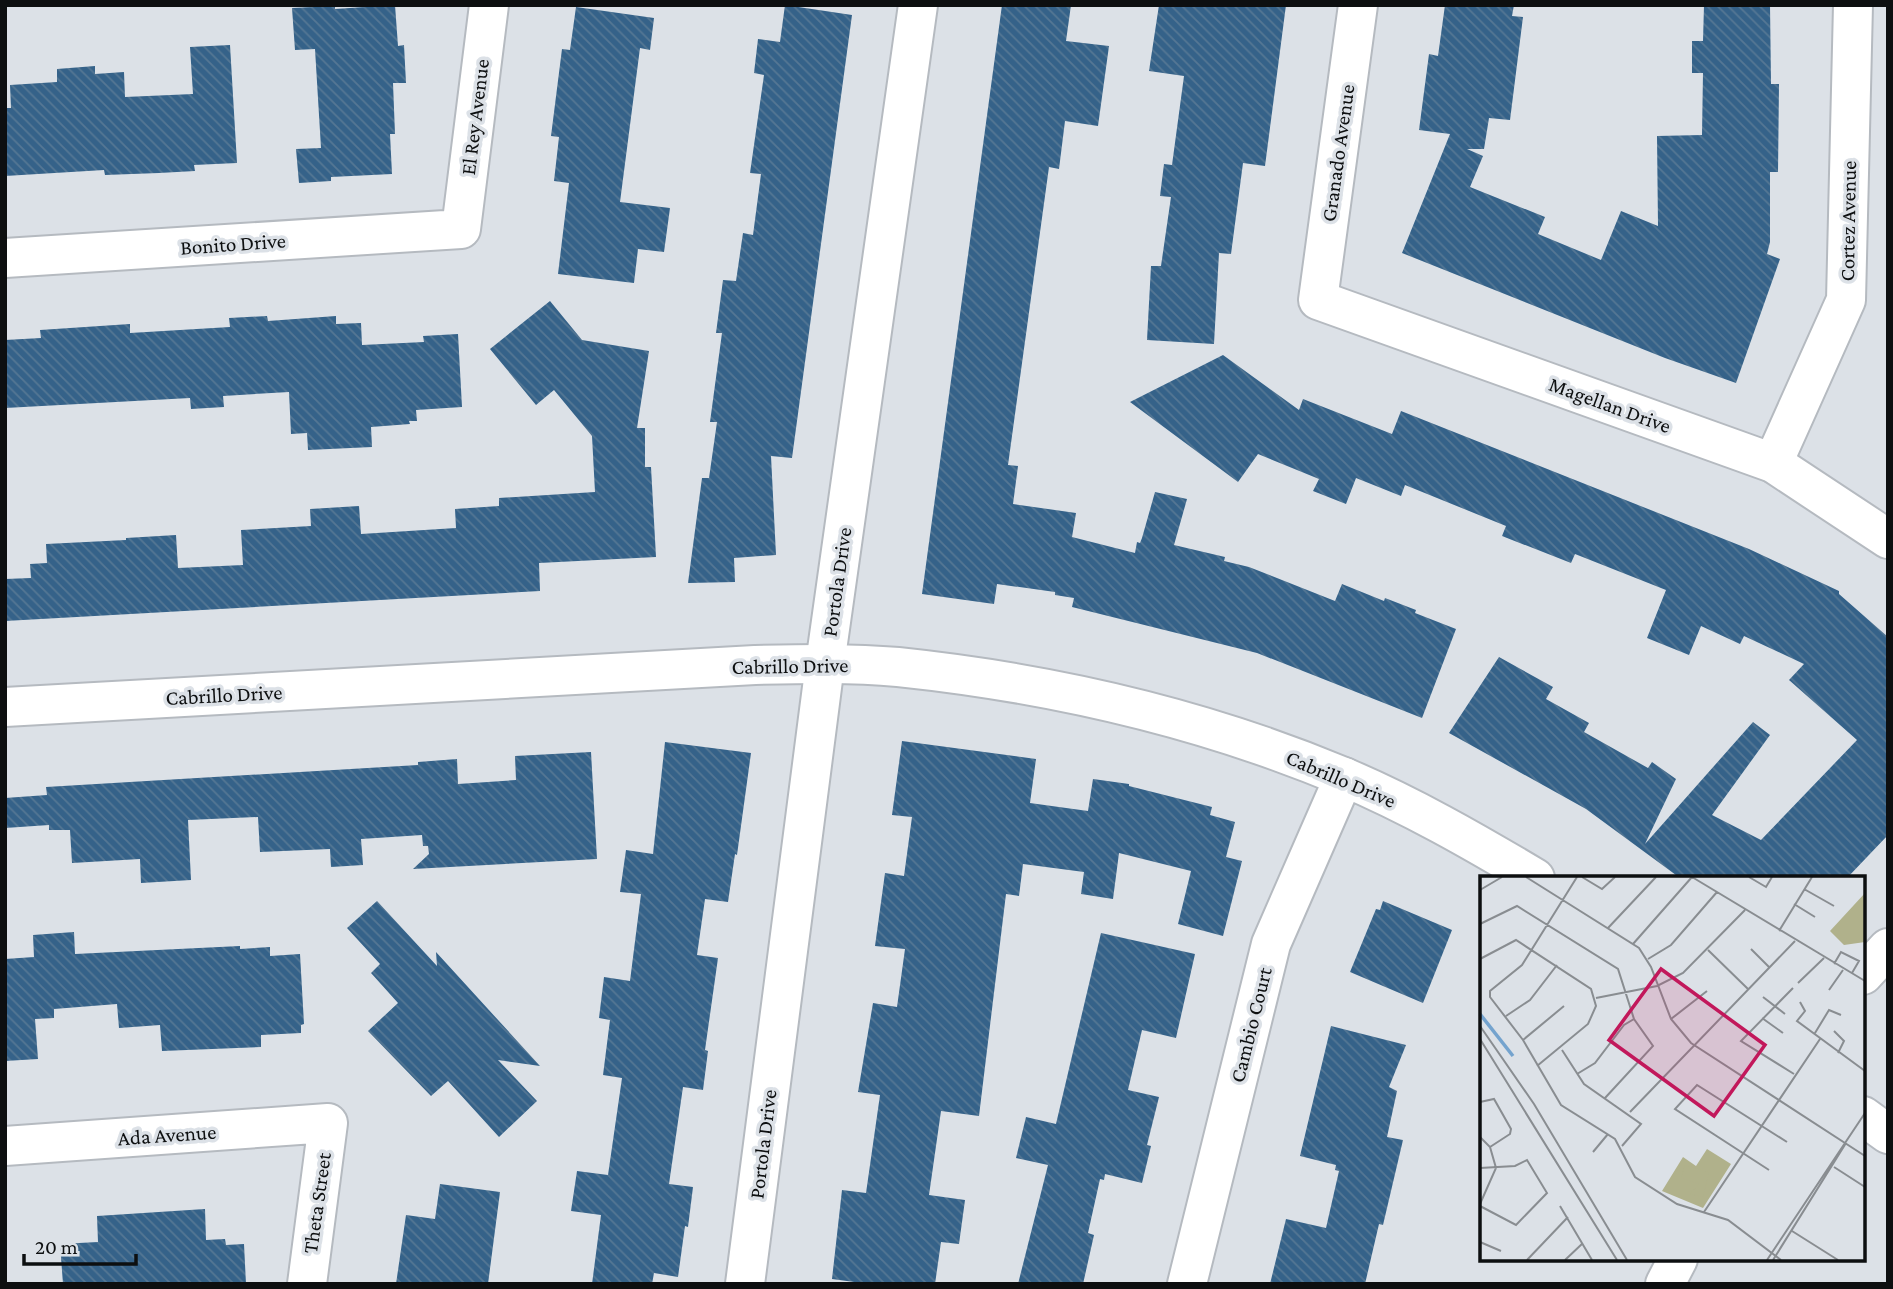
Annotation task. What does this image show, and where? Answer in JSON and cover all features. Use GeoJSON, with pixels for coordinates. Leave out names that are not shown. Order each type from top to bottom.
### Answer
{"type":"FeatureCollection","features":[{"type":"Feature","properties":{"kind":"street","name":"El Rey Avenue"},"geometry":{"type":"LineString","coordinates":[[461,229],[489,5]]}},
{"type":"Feature","properties":{"kind":"street","name":"Portola Drive"},"geometry":{"type":"LineString","coordinates":[[745,1284],[825,664],[918,5]]}},
{"type":"Feature","properties":{"kind":"street","name":"Granado Avenue"},"geometry":{"type":"LineString","coordinates":[[1318,300],[1358,5]]}},
{"type":"Feature","properties":{"kind":"street","name":"Cortez Avenue"},"geometry":{"type":"LineString","coordinates":[[1773,463],[1846,300],[1853,5]]}},
{"type":"Feature","properties":{"kind":"street","name":"Bonito Drive"},"geometry":{"type":"LineString","coordinates":[[5,258],[461,229]]}},
{"type":"Feature","properties":{"kind":"street","name":"Magellan Drive"},"geometry":{"type":"LineString","coordinates":[[1318,300],[1773,463],[1888,538]]}},
{"type":"Feature","properties":{"kind":"street","name":"Cabrillo Drive"},"geometry":{"type":"LineString","coordinates":[[5,707],[755,665],[897,667],[1122,704],[1228,734],[1344,777],[1444,824],[1532,876]]}},
{"type":"Feature","properties":{"kind":"street","name":"Cambio Court"},"geometry":{"type":"LineString","coordinates":[[1187,1284],[1271,944],[1344,777]]}},
{"type":"Feature","properties":{"kind":"street"},"geometry":{"type":"LineString","coordinates":[[1865,973],[1888,948]]}},
{"type":"Feature","properties":{"kind":"street"},"geometry":{"type":"LineString","coordinates":[[1865,1117],[1888,1134]]}},
{"type":"Feature","properties":{"kind":"street","name":"Ada Avenue"},"geometry":{"type":"LineString","coordinates":[[5,1146],[328,1123]]}},
{"type":"Feature","properties":{"kind":"street","name":"Theta Street"},"geometry":{"type":"LineString","coordinates":[[307,1284],[328,1123]]}},
{"type":"Feature","properties":{"kind":"street"},"geometry":{"type":"LineString","coordinates":[[1665,1284],[1677,1261]]}},
{"type":"Feature","properties":{"kind":"building"},"geometry":{"type":"Polygon","coordinates":[[[395,5],[398,46],[404,45],[406,83],[393,83],[395,134],[390,134],[392,174],[331,177],[331,181],[299,183],[296,149],[321,148],[315,49],[295,50],[292,8],[335,6],[335,9],[395,5]]]}},
{"type":"Feature","properties":{"kind":"building"},"geometry":{"type":"Polygon","coordinates":[[[785,5],[852,15],[792,458],[771,456],[776,555],[734,558],[735,582],[688,583],[702,478],[709,478],[717,422],[710,422],[722,333],[716,333],[723,280],[736,281],[743,233],[753,235],[761,174],[750,173],[764,75],[754,73],[758,39],[780,42],[785,5]]]}},
{"type":"Feature","properties":{"kind":"building"},"geometry":{"type":"Polygon","coordinates":[[[1002,5],[1071,5],[1066,41],[1109,46],[1098,126],[1065,121],[1059,169],[1049,167],[1008,465],[1018,466],[1013,504],[1076,513],[1072,537],[1135,553],[1155,492],[1187,499],[1174,545],[1225,557],[1224,561],[1249,567],[1335,601],[1342,584],[1384,601],[1385,598],[1416,610],[1415,613],[1456,629],[1422,718],[1257,653],[1072,607],[1074,598],[1055,595],[1055,592],[997,584],[994,604],[922,594],[1002,5]]]}},
{"type":"Feature","properties":{"kind":"building"},"geometry":{"type":"Polygon","coordinates":[[[1159,5],[1286,5],[1265,166],[1243,163],[1231,254],[1219,253],[1214,344],[1147,340],[1151,266],[1161,266],[1171,197],[1160,196],[1164,164],[1172,165],[1184,76],[1149,71],[1159,5]]]}},
{"type":"Feature","properties":{"kind":"building"},"geometry":{"type":"Polygon","coordinates":[[[1445,5],[1514,5],[1512,16],[1523,17],[1510,120],[1489,118],[1484,149],[1467,149],[1483,156],[1470,187],[1545,217],[1538,234],[1601,260],[1621,211],[1658,226],[1657,136],[1702,135],[1703,73],[1692,73],[1692,41],[1703,41],[1704,5],[1770,5],[1771,84],[1779,84],[1778,172],[1770,172],[1770,242],[1767,254],[1780,259],[1736,383],[1665,358],[1402,253],[1450,134],[1419,130],[1429,54],[1438,56],[1445,5]]]}},
{"type":"Feature","properties":{"kind":"building"},"geometry":{"type":"Polygon","coordinates":[[[576,7],[654,18],[650,50],[640,48],[620,202],[670,208],[664,252],[638,249],[634,283],[558,274],[569,183],[554,181],[559,137],[551,136],[562,49],[570,50],[576,7]]]}},
{"type":"Feature","properties":{"kind":"building"},"geometry":{"type":"Polygon","coordinates":[[[230,45],[237,163],[194,165],[195,171],[105,175],[104,170],[5,176],[5,108],[11,108],[10,85],[57,82],[57,69],[95,66],[95,74],[124,72],[125,97],[193,94],[190,47],[230,45]]]}},
{"type":"Feature","properties":{"kind":"building"},"geometry":{"type":"Polygon","coordinates":[[[550,301],[582,340],[649,351],[637,428],[645,428],[645,467],[651,467],[656,557],[539,563],[540,591],[5,621],[5,579],[31,578],[30,564],[47,563],[46,544],[176,535],[178,568],[243,565],[241,530],[311,526],[310,509],[359,506],[361,534],[456,528],[455,509],[499,506],[499,498],[595,492],[592,436],[554,390],[536,405],[490,349],[550,301]]]}},
{"type":"Feature","properties":{"kind":"building"},"geometry":{"type":"Polygon","coordinates":[[[267,316],[268,321],[336,316],[336,324],[361,323],[362,345],[424,342],[423,336],[458,334],[462,407],[416,410],[417,421],[409,421],[410,424],[371,427],[372,447],[308,450],[307,433],[291,434],[289,392],[223,396],[224,407],[191,409],[190,398],[5,408],[5,340],[41,338],[40,330],[130,324],[130,333],[230,327],[229,318],[267,316]]]}},
{"type":"Feature","properties":{"kind":"building"},"geometry":{"type":"Polygon","coordinates":[[[1223,355],[1299,410],[1303,399],[1392,434],[1401,411],[1749,549],[1839,591],[1839,594],[1888,637],[1888,835],[1849,876],[1677,876],[1586,809],[1449,733],[1499,657],[1553,687],[1546,699],[1589,723],[1584,732],[1648,768],[1652,762],[1676,779],[1645,844],[1753,722],[1770,735],[1712,815],[1761,840],[1857,740],[1789,680],[1804,664],[1744,636],[1740,644],[1701,626],[1689,655],[1647,638],[1666,590],[1575,554],[1571,563],[1502,536],[1506,526],[1405,485],[1401,496],[1356,478],[1346,504],[1313,491],[1319,479],[1258,454],[1238,482],[1130,402],[1223,355]]]}},
{"type":"Feature","properties":{"kind":"building"},"geometry":{"type":"Polygon","coordinates":[[[902,741],[1036,759],[1030,803],[1088,811],[1093,779],[1129,784],[1212,807],[1210,815],[1235,822],[1226,857],[1242,861],[1223,936],[1178,924],[1191,871],[1119,853],[1113,899],[1081,894],[1084,872],[1023,864],[1019,896],[1006,894],[979,1116],[941,1111],[929,1195],[965,1200],[959,1244],[941,1242],[935,1284],[869,1284],[832,1279],[842,1190],[866,1193],[880,1095],[858,1092],[873,1003],[897,1007],[905,949],[875,946],[885,873],[904,876],[912,817],[892,815],[902,741]]]}},
{"type":"Feature","properties":{"kind":"building"},"geometry":{"type":"Polygon","coordinates":[[[665,742],[751,753],[728,902],[705,899],[697,955],[718,958],[705,1050],[708,1051],[703,1090],[683,1087],[669,1184],[693,1187],[688,1227],[685,1226],[678,1277],[654,1273],[652,1284],[592,1284],[601,1215],[571,1211],[577,1171],[608,1175],[622,1078],[603,1075],[610,1020],[599,1018],[604,977],[630,981],[641,894],[620,892],[626,850],[653,854],[665,742]]]}},
{"type":"Feature","properties":{"kind":"building"},"geometry":{"type":"Polygon","coordinates":[[[591,752],[597,859],[413,869],[429,854],[428,846],[423,846],[422,835],[361,839],[363,865],[331,867],[330,849],[260,852],[258,817],[188,820],[191,880],[141,883],[140,859],[72,863],[70,830],[49,830],[49,825],[5,828],[5,798],[47,795],[46,787],[418,765],[418,762],[457,759],[458,784],[516,780],[515,756],[591,752]]]}},
{"type":"Feature","properties":{"kind":"building"},"geometry":{"type":"Polygon","coordinates":[[[377,901],[437,966],[436,952],[540,1066],[498,1060],[537,1101],[499,1137],[448,1081],[431,1096],[368,1031],[398,1003],[371,973],[380,964],[347,928],[377,901]]]}},
{"type":"Feature","properties":{"kind":"building"},"geometry":{"type":"Polygon","coordinates":[[[1383,901],[1452,930],[1423,1003],[1350,972],[1376,909],[1380,910],[1383,901]]]}},
{"type":"Feature","properties":{"kind":"building"},"geometry":{"type":"Polygon","coordinates":[[[74,932],[75,954],[240,946],[240,949],[270,947],[270,956],[300,954],[304,1024],[301,1025],[301,1033],[261,1035],[261,1047],[162,1051],[160,1025],[119,1028],[117,1004],[54,1009],[54,1018],[35,1019],[38,1059],[5,1061],[5,959],[34,957],[33,935],[74,932]]]}},
{"type":"Feature","properties":{"kind":"building"},"geometry":{"type":"Polygon","coordinates":[[[1101,933],[1195,954],[1176,1038],[1142,1030],[1128,1090],[1159,1097],[1147,1145],[1151,1146],[1142,1183],[1105,1174],[1104,1180],[1100,1179],[1088,1233],[1094,1235],[1083,1284],[1018,1284],[1048,1165],[1016,1158],[1026,1117],[1056,1124],[1101,933]]]}},
{"type":"Feature","properties":{"kind":"building"},"geometry":{"type":"Polygon","coordinates":[[[1331,1026],[1406,1045],[1389,1087],[1397,1091],[1387,1137],[1403,1140],[1383,1225],[1379,1224],[1365,1284],[1270,1284],[1286,1219],[1326,1228],[1339,1171],[1335,1170],[1336,1165],[1300,1156],[1331,1026]]]}},
{"type":"Feature","properties":{"kind":"building"},"geometry":{"type":"Polygon","coordinates":[[[440,1184],[500,1192],[488,1284],[396,1284],[406,1215],[435,1219],[440,1184]]]}},
{"type":"Feature","properties":{"kind":"building"},"geometry":{"type":"Polygon","coordinates":[[[205,1209],[206,1240],[225,1239],[226,1245],[244,1244],[246,1284],[63,1284],[60,1244],[98,1242],[97,1216],[205,1209]]]}}]}
